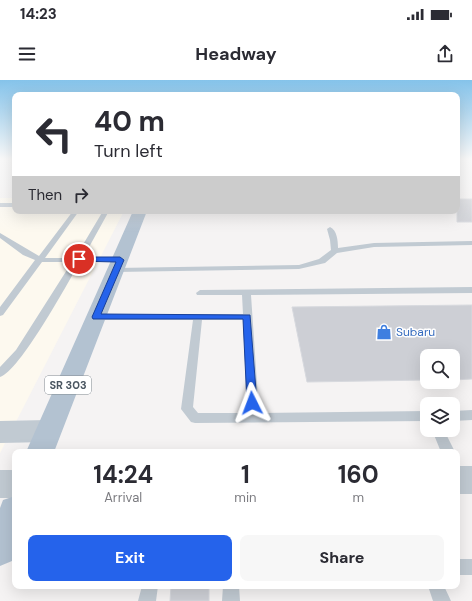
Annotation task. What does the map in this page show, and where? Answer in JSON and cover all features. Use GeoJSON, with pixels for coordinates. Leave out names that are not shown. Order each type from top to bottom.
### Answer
{"type":"FeatureCollection","features":[{"type":"Feature","properties":{"kind":"main road","name":"SR 303"},"geometry":{"type":"LineString","coordinates":[[44,442],[139,214]]}},
{"type":"Feature","properties":{"kind":"main road"},"geometry":{"type":"LineString","coordinates":[[0,549],[12,519]]}},
{"type":"Feature","properties":{"kind":"street"},"geometry":{"type":"LineString","coordinates":[[0,432],[44,442]]}},
{"type":"Feature","properties":{"kind":"street"},"geometry":{"type":"LineString","coordinates":[[0,484],[12,484]]}},
{"type":"Feature","properties":{"kind":"lane"},"geometry":{"type":"LineString","coordinates":[[0,205],[12,205]]}},
{"type":"Feature","properties":{"kind":"lane"},"geometry":{"type":"LineString","coordinates":[[0,313],[74,214]]}},
{"type":"Feature","properties":{"kind":"lane"},"geometry":{"type":"LineString","coordinates":[[0,374],[7,369],[79,259],[104,214]]}},
{"type":"Feature","properties":{"kind":"lane"},"geometry":{"type":"LineString","coordinates":[[330,229],[334,240],[335,252]]}},
{"type":"Feature","properties":{"kind":"lane"},"geometry":{"type":"LineString","coordinates":[[0,235],[26,253],[41,260],[79,259],[118,265],[299,267],[322,261],[335,252],[374,245],[472,243]]}},
{"type":"Feature","properties":{"kind":"lane"},"geometry":{"type":"LineString","coordinates":[[200,293],[472,290]]}},
{"type":"Feature","properties":{"kind":"lane"},"geometry":{"type":"LineString","coordinates":[[0,299],[16,292]]}},
{"type":"Feature","properties":{"kind":"lane"},"geometry":{"type":"LineString","coordinates":[[246,292],[253,418]]}},
{"type":"Feature","properties":{"kind":"lane"},"geometry":{"type":"LineString","coordinates":[[96,317],[247,317]]}},
{"type":"Feature","properties":{"kind":"lane"},"geometry":{"type":"LineString","coordinates":[[198,317],[187,409],[195,418],[420,416]]}},
{"type":"Feature","properties":{"kind":"lane"},"geometry":{"type":"LineString","coordinates":[[460,416],[472,415]]}},
{"type":"Feature","properties":{"kind":"lane"},"geometry":{"type":"LineString","coordinates":[[441,437],[447,449]]}},
{"type":"Feature","properties":{"kind":"lane"},"geometry":{"type":"LineString","coordinates":[[460,567],[472,567]]}},
{"type":"Feature","properties":{"kind":"lane"},"geometry":{"type":"LineString","coordinates":[[147,601],[149,589]]}},
{"type":"Feature","properties":{"kind":"lane"},"geometry":{"type":"LineString","coordinates":[[231,589],[231,601]]}},
{"type":"Feature","properties":{"kind":"lane"},"geometry":{"type":"LineString","coordinates":[[437,589],[442,601]]}},
{"type":"Feature","properties":{"kind":"shaded area"},"geometry":{"type":"Polygon","coordinates":[[[0,198],[12,198],[12,214],[122,214],[0,453],[0,198]]]}},
{"type":"Feature","properties":{"kind":"building"},"geometry":{"type":"Polygon","coordinates":[[[460,199],[472,199],[472,222],[457,222],[457,214],[460,214],[460,199]]]}},
{"type":"Feature","properties":{"kind":"building","name":"Subaru"},"geometry":{"type":"Polygon","coordinates":[[[472,305],[472,379],[460,380],[460,349],[420,349],[420,380],[307,382],[292,307],[472,305]]]}},
{"type":"Feature","properties":{"kind":"building"},"geometry":{"type":"Polygon","coordinates":[[[171,589],[209,589],[209,601],[170,601],[171,589]]]}},
{"type":"Feature","properties":{"kind":"place","name":"Subaru"},"geometry":{"type":"Point","coordinates":[384,332]}},
{"type":"Feature","properties":{"kind":"route"},"geometry":{"type":"LineString","coordinates":[[79,259],[120,260],[96,317],[247,317],[252,403]]}}]}
